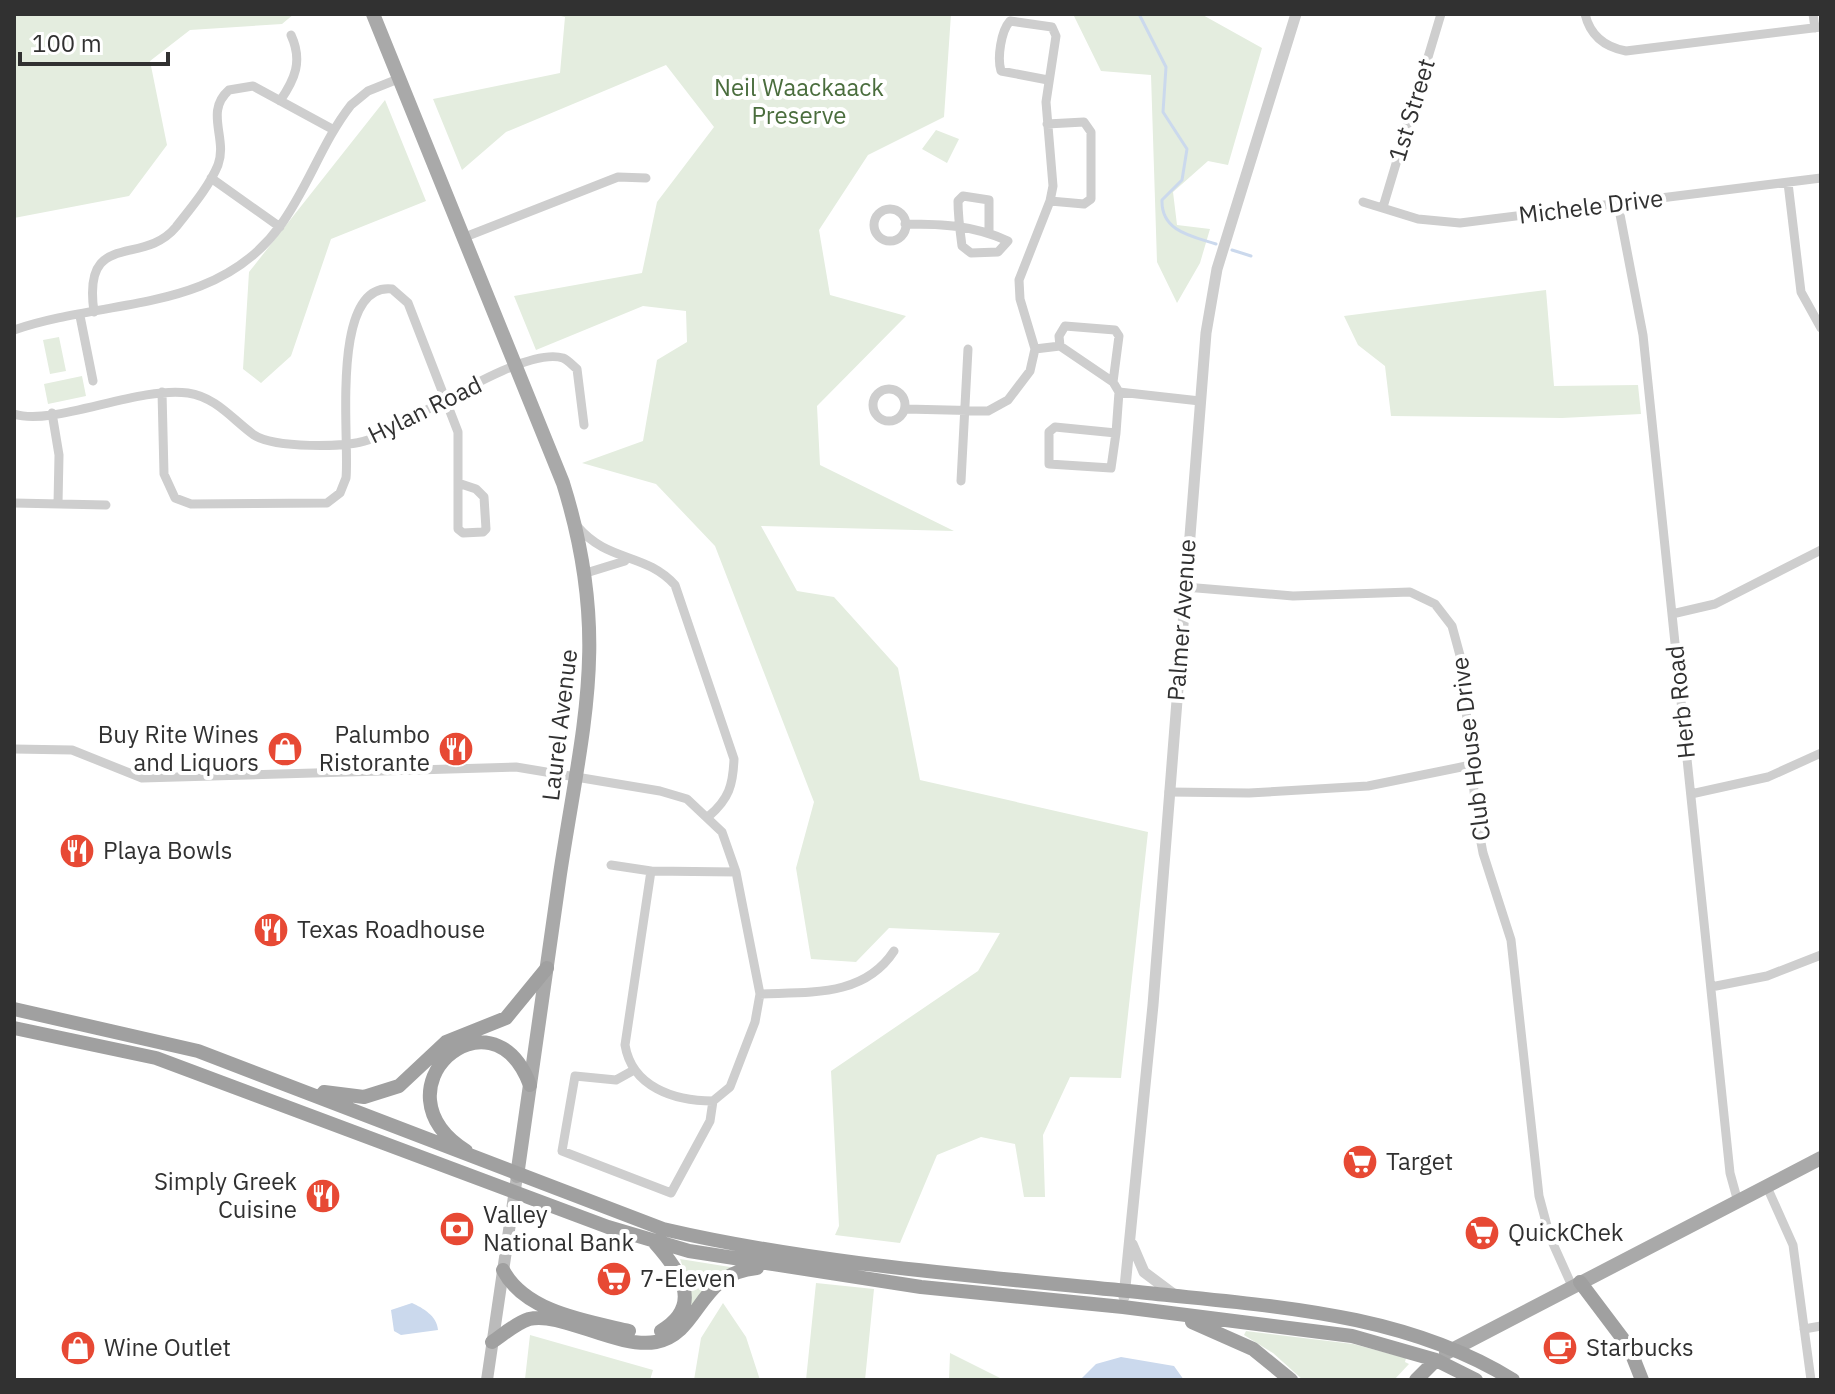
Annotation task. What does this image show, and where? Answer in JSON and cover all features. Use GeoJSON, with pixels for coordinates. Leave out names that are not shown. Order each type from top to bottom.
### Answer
{"type":"FeatureCollection","features":[{"type":"Feature","properties":{"kind":"highway"},"geometry":{"type":"LineString","coordinates":[[14,1009],[149,1037],[315,1091],[357,1097],[391,1090],[446,1042],[506,1018],[547,968]]}},
{"type":"Feature","properties":{"kind":"highway"},"geometry":{"type":"LineString","coordinates":[[14,1028],[156,1058],[655,1242],[776,1267],[923,1287],[1123,1307],[1352,1336],[1436,1360],[1476,1380]]}},
{"type":"Feature","properties":{"kind":"highway"},"geometry":{"type":"LineString","coordinates":[[483,1162],[461,1148],[433,1110],[430,1088],[438,1065],[463,1046],[493,1044],[516,1056],[530,1085]]}},
{"type":"Feature","properties":{"kind":"highway"},"geometry":{"type":"LineString","coordinates":[[268,1076],[517,1176],[663,1229],[728,1244],[1321,1314],[1375,1324],[1454,1348],[1513,1380]]}},
{"type":"Feature","properties":{"kind":"highway"},"geometry":{"type":"LineString","coordinates":[[503,1270],[515,1289],[534,1301],[594,1323],[633,1332],[656,1333],[676,1319],[685,1291],[681,1276],[655,1242]]}},
{"type":"Feature","properties":{"kind":"highway"},"geometry":{"type":"LineString","coordinates":[[492,1342],[522,1322],[543,1318],[621,1339],[655,1342],[684,1325],[706,1293],[726,1277],[747,1269],[776,1267]]}},
{"type":"Feature","properties":{"kind":"highway"},"geometry":{"type":"LineString","coordinates":[[1576,1284],[1629,1347],[1642,1380]]}},
{"type":"Feature","properties":{"kind":"highway"},"geometry":{"type":"LineString","coordinates":[[1161,1312],[1223,1333],[1253,1349],[1291,1380]]}},
{"type":"Feature","properties":{"kind":"highway"},"geometry":{"type":"LineString","coordinates":[[1416,1380],[1436,1360]]}},
{"type":"Feature","properties":{"kind":"main road","name":"Laurel Avenue"},"geometry":{"type":"LineString","coordinates":[[373,14],[547,441],[577,526],[586,573],[592,668],[487,1380]]}},
{"type":"Feature","properties":{"kind":"main road"},"geometry":{"type":"LineString","coordinates":[[1436,1360],[1821,1158]]}},
{"type":"Feature","properties":{"kind":"street","name":"Palmer Avenue"},"geometry":{"type":"LineString","coordinates":[[1123,1307],[1200,401],[1217,269],[1296,14]]}},
{"type":"Feature","properties":{"kind":"street","name":"1st Street"},"geometry":{"type":"LineString","coordinates":[[1383,207],[1441,14]]}},
{"type":"Feature","properties":{"kind":"street"},"geometry":{"type":"LineString","coordinates":[[1585,14],[1596,37],[1606,45],[1626,51],[1818,28],[1813,14]]}},
{"type":"Feature","properties":{"kind":"street"},"geometry":{"type":"LineString","coordinates":[[906,409],[988,411],[1008,400],[1030,371],[1035,349],[1020,299],[1019,280],[1050,201],[1054,168],[1047,124],[1048,80],[1055,31],[1047,26],[1014,20],[1005,27],[999,67],[1007,73],[1048,80]]}},
{"type":"Feature","properties":{"kind":"street"},"geometry":{"type":"LineString","coordinates":[[280,101],[297,68],[297,49],[291,35]]}},
{"type":"Feature","properties":{"kind":"street"},"geometry":{"type":"LineString","coordinates":[[14,330],[184,294],[209,285],[246,263],[280,227],[334,130],[363,95],[398,79]]}},
{"type":"Feature","properties":{"kind":"street"},"geometry":{"type":"LineString","coordinates":[[94,312],[91,285],[98,266],[113,253],[154,243],[169,234],[211,178],[221,151],[216,112],[223,96],[244,85],[334,130]]}},
{"type":"Feature","properties":{"kind":"street"},"geometry":{"type":"LineString","coordinates":[[1047,124],[1084,122],[1091,132],[1091,199],[1084,204],[1050,201]]}},
{"type":"Feature","properties":{"kind":"street"},"geometry":{"type":"LineString","coordinates":[[465,237],[618,177],[646,178]]}},
{"type":"Feature","properties":{"kind":"street"},"geometry":{"type":"LineString","coordinates":[[211,178],[280,227]]}},
{"type":"Feature","properties":{"kind":"street","name":"Michele Drive"},"geometry":{"type":"LineString","coordinates":[[1363,202],[1418,219],[1460,223],[1821,178]]}},
{"type":"Feature","properties":{"kind":"street"},"geometry":{"type":"LineString","coordinates":[[1788,183],[1801,292],[1821,328]]}},
{"type":"Feature","properties":{"kind":"street"},"geometry":{"type":"LineString","coordinates":[[905,224],[959,224],[989,232],[1008,241],[998,252],[966,252],[959,224],[960,198],[986,197],[989,232]]}},
{"type":"Feature","properties":{"kind":"street","name":"Herb Road"},"geometry":{"type":"LineString","coordinates":[[1618,204],[1643,335],[1730,1173],[1738,1202]]}},
{"type":"Feature","properties":{"kind":"street"},"geometry":{"type":"LineString","coordinates":[[162,392],[166,484],[183,502],[327,503],[343,487],[347,351],[364,301],[374,292],[392,289],[404,297],[459,439],[458,483],[458,529],[463,533],[483,532],[486,529],[484,497],[476,489],[458,483]]}},
{"type":"Feature","properties":{"kind":"street"},"geometry":{"type":"LineString","coordinates":[[80,316],[93,381]]}},
{"type":"Feature","properties":{"kind":"street"},"geometry":{"type":"LineString","coordinates":[[1060,346],[1059,336],[1065,326],[1115,330],[1119,336],[1113,382]]}},
{"type":"Feature","properties":{"kind":"street"},"geometry":{"type":"LineString","coordinates":[[1035,349],[1060,346],[1113,382],[1119,392],[1116,433],[1111,468],[1054,466],[1046,458],[1050,429],[1116,433]]}},
{"type":"Feature","properties":{"kind":"street"},"geometry":{"type":"LineString","coordinates":[[961,481],[968,349]]}},
{"type":"Feature","properties":{"kind":"street","name":"Hylan Road"},"geometry":{"type":"LineString","coordinates":[[14,414],[34,417],[162,392],[188,393],[207,400],[270,442],[364,442],[445,398],[515,367],[553,357],[565,358],[577,369],[584,425]]}},
{"type":"Feature","properties":{"kind":"street"},"geometry":{"type":"LineString","coordinates":[[889,390],[899,392],[906,409],[897,420],[879,420],[875,415],[876,394],[889,390]]}},
{"type":"Feature","properties":{"kind":"street"},"geometry":{"type":"LineString","coordinates":[[1119,392],[1200,401]]}},
{"type":"Feature","properties":{"kind":"street"},"geometry":{"type":"LineString","coordinates":[[52,413],[59,455],[58,504]]}},
{"type":"Feature","properties":{"kind":"street"},"geometry":{"type":"LineString","coordinates":[[14,503],[106,505]]}},
{"type":"Feature","properties":{"kind":"street"},"geometry":{"type":"LineString","coordinates":[[577,526],[602,550],[662,570],[675,585],[734,759],[733,781],[725,802],[709,816]]}},
{"type":"Feature","properties":{"kind":"street"},"geometry":{"type":"LineString","coordinates":[[1672,614],[1715,604],[1821,550]]}},
{"type":"Feature","properties":{"kind":"street"},"geometry":{"type":"LineString","coordinates":[[586,573],[619,561],[640,562]]}},
{"type":"Feature","properties":{"kind":"street","name":"Club House Drive"},"geometry":{"type":"LineString","coordinates":[[1185,587],[1293,596],[1410,592],[1430,600],[1446,615],[1458,641],[1483,853],[1511,940],[1539,1196],[1550,1237],[1576,1284]]}},
{"type":"Feature","properties":{"kind":"street"},"geometry":{"type":"LineString","coordinates":[[14,749],[72,750],[130,775],[149,778],[440,772],[497,767],[546,771],[660,791],[687,799],[709,816],[722,832],[736,872],[760,994],[755,1022],[730,1087],[713,1101],[691,1101],[660,1091],[643,1081],[628,1061],[625,1045],[651,871]]}},
{"type":"Feature","properties":{"kind":"street"},"geometry":{"type":"LineString","coordinates":[[1691,794],[1768,777],[1821,753]]}},
{"type":"Feature","properties":{"kind":"street"},"geometry":{"type":"LineString","coordinates":[[1169,792],[1249,793],[1368,786],[1471,765]]}},
{"type":"Feature","properties":{"kind":"street"},"geometry":{"type":"LineString","coordinates":[[611,865],[651,871],[736,872]]}},
{"type":"Feature","properties":{"kind":"street"},"geometry":{"type":"LineString","coordinates":[[760,994],[843,990],[883,968],[894,951]]}},
{"type":"Feature","properties":{"kind":"street"},"geometry":{"type":"LineString","coordinates":[[1711,987],[1767,976],[1821,955]]}},
{"type":"Feature","properties":{"kind":"street"},"geometry":{"type":"LineString","coordinates":[[634,1070],[616,1080],[575,1076],[562,1151],[671,1193],[710,1121],[713,1101]]}},
{"type":"Feature","properties":{"kind":"street"},"geometry":{"type":"LineString","coordinates":[[1767,1187],[1793,1245],[1811,1380]]}},
{"type":"Feature","properties":{"kind":"street","name":"Palmer Avenue"},"geometry":{"type":"LineString","coordinates":[[1130,1237],[1144,1272],[1177,1296]]}},
{"type":"Feature","properties":{"kind":"street"},"geometry":{"type":"LineString","coordinates":[[1804,1329],[1821,1326]]}},
{"type":"Feature","properties":{"kind":"green space"},"geometry":{"type":"Polygon","coordinates":[[[14,14],[294,14],[282,24],[190,30],[150,61],[167,145],[129,196],[14,218],[14,14]]]}},
{"type":"Feature","properties":{"kind":"green space","name":"Neil Waackaack Preserve"},"geometry":{"type":"Polygon","coordinates":[[[553,14],[951,14],[944,117],[868,155],[819,230],[830,295],[906,316],[817,406],[820,465],[954,531],[761,526],[797,591],[834,597],[898,668],[920,780],[1148,832],[1121,1078],[1070,1077],[1043,1135],[1045,1197],[1024,1197],[1015,1144],[981,1137],[937,1155],[900,1243],[835,1235],[839,1226],[831,1071],[978,971],[1000,933],[889,928],[856,962],[811,959],[796,868],[814,802],[715,546],[656,484],[582,463],[643,441],[657,360],[687,342],[686,311],[643,306],[536,350],[514,296],[642,273],[657,202],[714,127],[666,65],[506,132],[462,170],[433,99],[560,73],[565,17],[553,14]]]}},
{"type":"Feature","properties":{"kind":"green space"},"geometry":{"type":"Polygon","coordinates":[[[1073,14],[1201,14],[1262,48],[1228,165],[1208,161],[1173,192],[1177,225],[1210,229],[1200,263],[1177,303],[1157,262],[1151,75],[1101,71],[1073,14]]]}},
{"type":"Feature","properties":{"kind":"green space"},"geometry":{"type":"Polygon","coordinates":[[[385,100],[426,201],[331,239],[291,356],[261,383],[243,369],[249,272],[385,100]]]}},
{"type":"Feature","properties":{"kind":"green space"},"geometry":{"type":"Polygon","coordinates":[[[936,130],[959,139],[947,163],[922,149],[936,130]]]}},
{"type":"Feature","properties":{"kind":"green space"},"geometry":{"type":"Polygon","coordinates":[[[1546,290],[1554,386],[1638,385],[1641,414],[1562,418],[1391,416],[1385,366],[1358,345],[1344,316],[1546,290]]]}},
{"type":"Feature","properties":{"kind":"green space"},"geometry":{"type":"Polygon","coordinates":[[[59,337],[66,371],[50,374],[43,340],[59,337]]]}},
{"type":"Feature","properties":{"kind":"green space"},"geometry":{"type":"Polygon","coordinates":[[[82,376],[86,396],[48,404],[44,384],[82,376]]]}},
{"type":"Feature","properties":{"kind":"green space"},"geometry":{"type":"Polygon","coordinates":[[[680,1259],[733,1269],[689,1312],[689,1284],[680,1259]]]}},
{"type":"Feature","properties":{"kind":"green space"},"geometry":{"type":"Polygon","coordinates":[[[816,1283],[874,1289],[865,1380],[806,1380],[816,1283]]]}},
{"type":"Feature","properties":{"kind":"green space"},"geometry":{"type":"Polygon","coordinates":[[[723,1303],[746,1337],[760,1380],[694,1380],[701,1338],[723,1303]]]}},
{"type":"Feature","properties":{"kind":"green space"},"geometry":{"type":"Polygon","coordinates":[[[1246,1331],[1353,1344],[1406,1358],[1405,1362],[1409,1364],[1394,1380],[1303,1380],[1273,1353],[1244,1335],[1246,1331]]]}},
{"type":"Feature","properties":{"kind":"green space"},"geometry":{"type":"Polygon","coordinates":[[[530,1335],[653,1370],[650,1380],[525,1379],[530,1335]]]}},
{"type":"Feature","properties":{"kind":"green space"},"geometry":{"type":"Polygon","coordinates":[[[950,1353],[1004,1380],[949,1380],[950,1353]]]}},
{"type":"Feature","properties":{"kind":"water"},"geometry":{"type":"Polygon","coordinates":[[[412,1303],[432,1317],[438,1330],[401,1335],[394,1331],[391,1310],[412,1303]]]}},
{"type":"Feature","properties":{"kind":"water"},"geometry":{"type":"Polygon","coordinates":[[[1121,1357],[1174,1366],[1184,1380],[1080,1380],[1096,1364],[1121,1357]]]}},
{"type":"Feature","properties":{"kind":"waterway"},"geometry":{"type":"LineString","coordinates":[[1139,14],[1166,67],[1163,112],[1187,149],[1182,180],[1162,200],[1166,219],[1179,231],[1216,244]]}},
{"type":"Feature","properties":{"kind":"waterway"},"geometry":{"type":"LineString","coordinates":[[1232,250],[1251,256]]}},
{"type":"Feature","properties":{"kind":"place","name":"Buy Rite Wines and Liquors"},"geometry":{"type":"Point","coordinates":[285,749]}},
{"type":"Feature","properties":{"kind":"place","name":"Palumbo Ristorante"},"geometry":{"type":"Point","coordinates":[456,749]}},
{"type":"Feature","properties":{"kind":"place","name":"Playa Bowls"},"geometry":{"type":"Point","coordinates":[77,851]}},
{"type":"Feature","properties":{"kind":"place","name":"Texas Roadhouse"},"geometry":{"type":"Point","coordinates":[271,930]}},
{"type":"Feature","properties":{"kind":"place","name":"Target"},"geometry":{"type":"Point","coordinates":[1360,1162]}},
{"type":"Feature","properties":{"kind":"place","name":"Simply Greek Cuisine"},"geometry":{"type":"Point","coordinates":[323,1196]}},
{"type":"Feature","properties":{"kind":"place","name":"Valley National Bank"},"geometry":{"type":"Point","coordinates":[457,1229]}},
{"type":"Feature","properties":{"kind":"place","name":"QuickChek"},"geometry":{"type":"Point","coordinates":[1482,1233]}},
{"type":"Feature","properties":{"kind":"place","name":"7-Eleven"},"geometry":{"type":"Point","coordinates":[614,1279]}},
{"type":"Feature","properties":{"kind":"place","name":"Wine Outlet"},"geometry":{"type":"Point","coordinates":[78,1348]}},
{"type":"Feature","properties":{"kind":"place","name":"Starbucks"},"geometry":{"type":"Point","coordinates":[1560,1348]}}]}
